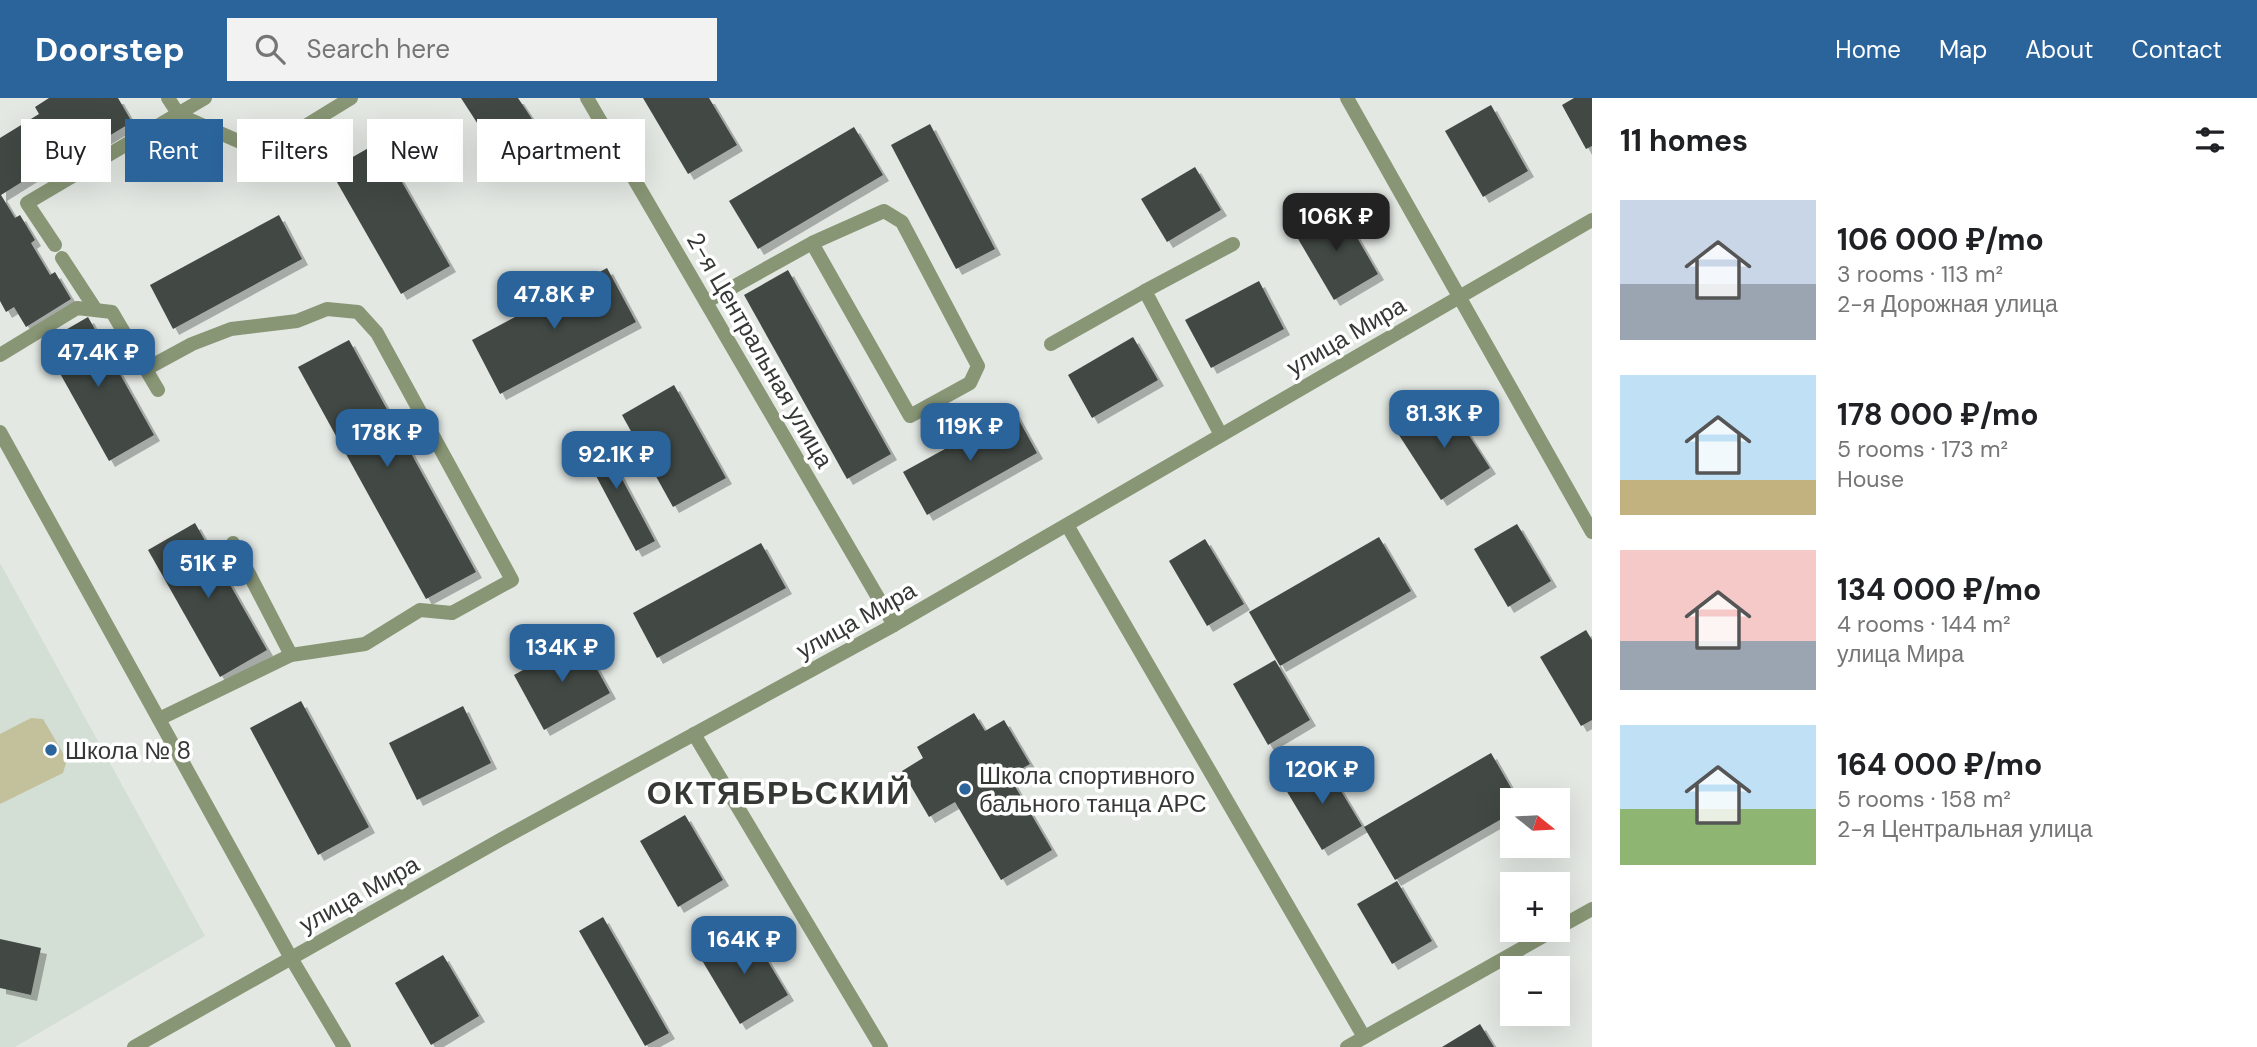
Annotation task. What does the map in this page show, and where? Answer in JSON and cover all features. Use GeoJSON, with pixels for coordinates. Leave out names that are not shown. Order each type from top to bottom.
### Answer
{"type":"FeatureCollection","features":[{"type":"Feature","properties":{"kind":"street"},"geometry":{"type":"LineString","coordinates":[[168,98],[179,115],[263,152],[351,98]]}},
{"type":"Feature","properties":{"kind":"street"},"geometry":{"type":"LineString","coordinates":[[96,310],[27,203],[205,98]]}},
{"type":"Feature","properties":{"kind":"street","name":"2-я Центральная улица"},"geometry":{"type":"LineString","coordinates":[[587,98],[894,625]]}},
{"type":"Feature","properties":{"kind":"street"},"geometry":{"type":"LineString","coordinates":[[1347,98],[1592,532]]}},
{"type":"Feature","properties":{"kind":"street"},"geometry":{"type":"LineString","coordinates":[[706,302],[812,243],[884,211],[902,222],[978,366],[970,383],[910,416],[812,243]]}},
{"type":"Feature","properties":{"kind":"street","name":"улица Мира"},"geometry":{"type":"LineString","coordinates":[[134,1047],[894,625],[1592,220]]}},
{"type":"Feature","properties":{"kind":"street"},"geometry":{"type":"LineString","coordinates":[[1051,344],[1233,244]]}},
{"type":"Feature","properties":{"kind":"street"},"geometry":{"type":"LineString","coordinates":[[1144,291],[1222,435]]}},
{"type":"Feature","properties":{"kind":"street"},"geometry":{"type":"LineString","coordinates":[[0,355],[77,308],[112,312],[158,390]]}},
{"type":"Feature","properties":{"kind":"street"},"geometry":{"type":"LineString","coordinates":[[146,369],[192,344],[231,330],[297,321],[327,309],[358,312],[377,333],[512,580],[452,613],[419,610],[365,645],[291,655],[159,719]]}},
{"type":"Feature","properties":{"kind":"street"},"geometry":{"type":"LineString","coordinates":[[0,432],[291,958],[344,1047]]}},
{"type":"Feature","properties":{"kind":"street"},"geometry":{"type":"LineString","coordinates":[[1067,525],[1364,1037]]}},
{"type":"Feature","properties":{"kind":"street"},"geometry":{"type":"LineString","coordinates":[[233,543],[291,655]]}},
{"type":"Feature","properties":{"kind":"street"},"geometry":{"type":"LineString","coordinates":[[694,734],[881,1047]]}},
{"type":"Feature","properties":{"kind":"street"},"geometry":{"type":"LineString","coordinates":[[1570,922],[1592,909]]}},
{"type":"Feature","properties":{"kind":"street"},"geometry":{"type":"LineString","coordinates":[[1347,1047],[1534,942]]}},
{"type":"Feature","properties":{"kind":"shaded area","name":"Школа № 8"},"geometry":{"type":"Polygon","coordinates":[[[0,563],[205,936],[15,1047],[0,1047],[0,563]]]}},
{"type":"Feature","properties":{"kind":"shaded area"},"geometry":{"type":"Polygon","coordinates":[[[31,718],[43,719],[67,760],[63,773],[0,804],[0,734],[31,718]]]}},
{"type":"Feature","properties":{"kind":"building"},"geometry":{"type":"Polygon","coordinates":[[[49,98],[118,98],[130,119],[125,119],[125,126],[111,135],[111,119],[31,119],[39,114],[35,107],[49,98]]]}},
{"type":"Feature","properties":{"kind":"building"},"geometry":{"type":"Polygon","coordinates":[[[461,98],[518,98],[532,119],[477,119],[477,123],[461,98]]]}},
{"type":"Feature","properties":{"kind":"building"},"geometry":{"type":"Polygon","coordinates":[[[643,98],[709,98],[737,145],[688,174],[643,98]]]}},
{"type":"Feature","properties":{"kind":"building"},"geometry":{"type":"Polygon","coordinates":[[[1574,98],[1592,98],[1592,146],[1586,149],[1562,105],[1574,98]]]}},
{"type":"Feature","properties":{"kind":"building"},"geometry":{"type":"Polygon","coordinates":[[[1491,105],[1528,171],[1483,197],[1445,131],[1491,105]]]}},
{"type":"Feature","properties":{"kind":"building"},"geometry":{"type":"Polygon","coordinates":[[[930,124],[995,249],[956,269],[891,145],[930,124]]]}},
{"type":"Feature","properties":{"kind":"building"},"geometry":{"type":"Polygon","coordinates":[[[21,125],[22,182],[1,195],[15,218],[20,215],[35,240],[31,243],[50,275],[55,272],[71,299],[26,327],[14,307],[6,312],[0,301],[0,138],[21,125]]]}},
{"type":"Feature","properties":{"kind":"building"},"geometry":{"type":"Polygon","coordinates":[[[854,127],[883,175],[758,249],[729,201],[854,127]]]}},
{"type":"Feature","properties":{"kind":"building"},"geometry":{"type":"Polygon","coordinates":[[[367,149],[367,182],[402,182],[450,266],[401,294],[337,182],[353,182],[353,157],[367,149]]]}},
{"type":"Feature","properties":{"kind":"building"},"geometry":{"type":"Polygon","coordinates":[[[1195,167],[1221,210],[1167,242],[1141,199],[1195,167]]]}},
{"type":"Feature","properties":{"kind":"building"},"geometry":{"type":"Polygon","coordinates":[[[1339,206],[1378,274],[1334,300],[1294,232],[1339,206]]]}},
{"type":"Feature","properties":{"kind":"building"},"geometry":{"type":"Polygon","coordinates":[[[279,215],[302,259],[173,329],[150,285],[279,215]]]}},
{"type":"Feature","properties":{"kind":"building"},"geometry":{"type":"Polygon","coordinates":[[[607,268],[636,322],[500,394],[472,340],[607,268]]]}},
{"type":"Feature","properties":{"kind":"building"},"geometry":{"type":"Polygon","coordinates":[[[788,270],[891,454],[847,479],[744,295],[788,270]]]}},
{"type":"Feature","properties":{"kind":"building"},"geometry":{"type":"Polygon","coordinates":[[[1259,281],[1284,329],[1211,368],[1185,320],[1259,281]]]}},
{"type":"Feature","properties":{"kind":"building"},"geometry":{"type":"Polygon","coordinates":[[[88,317],[154,435],[109,461],[43,343],[88,317]]]}},
{"type":"Feature","properties":{"kind":"building"},"geometry":{"type":"Polygon","coordinates":[[[1133,337],[1158,380],[1092,418],[1068,375],[1133,337]]]}},
{"type":"Feature","properties":{"kind":"building"},"geometry":{"type":"Polygon","coordinates":[[[349,340],[476,572],[426,599],[298,367],[349,340]]]}},
{"type":"Feature","properties":{"kind":"building"},"geometry":{"type":"Polygon","coordinates":[[[674,385],[726,478],[673,507],[622,415],[674,385]]]}},
{"type":"Feature","properties":{"kind":"building"},"geometry":{"type":"Polygon","coordinates":[[[1447,401],[1490,468],[1441,500],[1397,432],[1447,401]]]}},
{"type":"Feature","properties":{"kind":"building"},"geometry":{"type":"Polygon","coordinates":[[[1014,411],[1037,453],[927,515],[903,472],[1014,411]]]}},
{"type":"Feature","properties":{"kind":"building"},"geometry":{"type":"Polygon","coordinates":[[[597,432],[655,541],[636,551],[578,442],[597,432]]]}},
{"type":"Feature","properties":{"kind":"building"},"geometry":{"type":"Polygon","coordinates":[[[195,523],[267,650],[220,677],[148,550],[195,523]]]}},
{"type":"Feature","properties":{"kind":"building"},"geometry":{"type":"Polygon","coordinates":[[[1517,524],[1551,581],[1508,607],[1474,549],[1517,524]]]}},
{"type":"Feature","properties":{"kind":"building"},"geometry":{"type":"Polygon","coordinates":[[[1379,537],[1411,591],[1280,666],[1249,612],[1379,537]]]}},
{"type":"Feature","properties":{"kind":"building"},"geometry":{"type":"Polygon","coordinates":[[[1205,539],[1244,604],[1207,626],[1169,561],[1205,539]]]}},
{"type":"Feature","properties":{"kind":"building"},"geometry":{"type":"Polygon","coordinates":[[[761,543],[786,588],[657,658],[633,613],[761,543]]]}},
{"type":"Feature","properties":{"kind":"building"},"geometry":{"type":"Polygon","coordinates":[[[1586,630],[1592,640],[1592,720],[1581,726],[1540,657],[1586,630]]]}},
{"type":"Feature","properties":{"kind":"building"},"geometry":{"type":"Polygon","coordinates":[[[580,638],[610,693],[544,730],[514,675],[580,638]]]}},
{"type":"Feature","properties":{"kind":"building"},"geometry":{"type":"Polygon","coordinates":[[[1275,660],[1310,720],[1268,745],[1233,684],[1275,660]]]}},
{"type":"Feature","properties":{"kind":"building"},"geometry":{"type":"Polygon","coordinates":[[[301,701],[369,827],[318,855],[250,728],[301,701]]]}},
{"type":"Feature","properties":{"kind":"building"},"geometry":{"type":"Polygon","coordinates":[[[463,706],[491,763],[417,800],[389,743],[463,706]]]}},
{"type":"Feature","properties":{"kind":"building","name":"Школа спортивного бального танца АРС"},"geometry":{"type":"Polygon","coordinates":[[[974,713],[985,731],[1004,720],[1030,764],[1009,776],[1052,850],[1001,880],[955,802],[929,817],[902,771],[923,758],[917,747],[974,713]]]}},
{"type":"Feature","properties":{"kind":"building"},"geometry":{"type":"Polygon","coordinates":[[[1491,753],[1511,788],[1500,788],[1500,820],[1395,880],[1364,827],[1491,753]]]}},
{"type":"Feature","properties":{"kind":"building"},"geometry":{"type":"Polygon","coordinates":[[[1323,761],[1362,826],[1322,850],[1283,785],[1323,761]]]}},
{"type":"Feature","properties":{"kind":"building"},"geometry":{"type":"Polygon","coordinates":[[[685,815],[723,880],[678,907],[640,841],[685,815]]]}},
{"type":"Feature","properties":{"kind":"building"},"geometry":{"type":"Polygon","coordinates":[[[1397,881],[1432,941],[1392,964],[1357,904],[1397,881]]]}},
{"type":"Feature","properties":{"kind":"building"},"geometry":{"type":"Polygon","coordinates":[[[603,917],[669,1033],[645,1046],[579,931],[603,917]]]}},
{"type":"Feature","properties":{"kind":"building"},"geometry":{"type":"Polygon","coordinates":[[[748,928],[788,995],[740,1024],[700,957],[748,928]]]}},
{"type":"Feature","properties":{"kind":"building"},"geometry":{"type":"Polygon","coordinates":[[[0,939],[41,948],[31,995],[0,988],[0,939]]]}},
{"type":"Feature","properties":{"kind":"building"},"geometry":{"type":"Polygon","coordinates":[[[443,955],[479,1016],[431,1045],[395,983],[443,955]]]}},
{"type":"Feature","properties":{"kind":"building"},"geometry":{"type":"Polygon","coordinates":[[[1480,1024],[1494,1047],[1442,1047],[1480,1024]]]}},
{"type":"Feature","properties":{"kind":"place","name":"Школа № 8"},"geometry":{"type":"Point","coordinates":[51,750]}},
{"type":"Feature","properties":{"kind":"place","name":"Школа спортивного бального танца АРС"},"geometry":{"type":"Point","coordinates":[965,789]}},
{"type":"Feature","properties":{"kind":"district","name":"ОКТЯБРЬСКИЙ"},"geometry":{"type":"Point","coordinates":[779,793]}}]}
